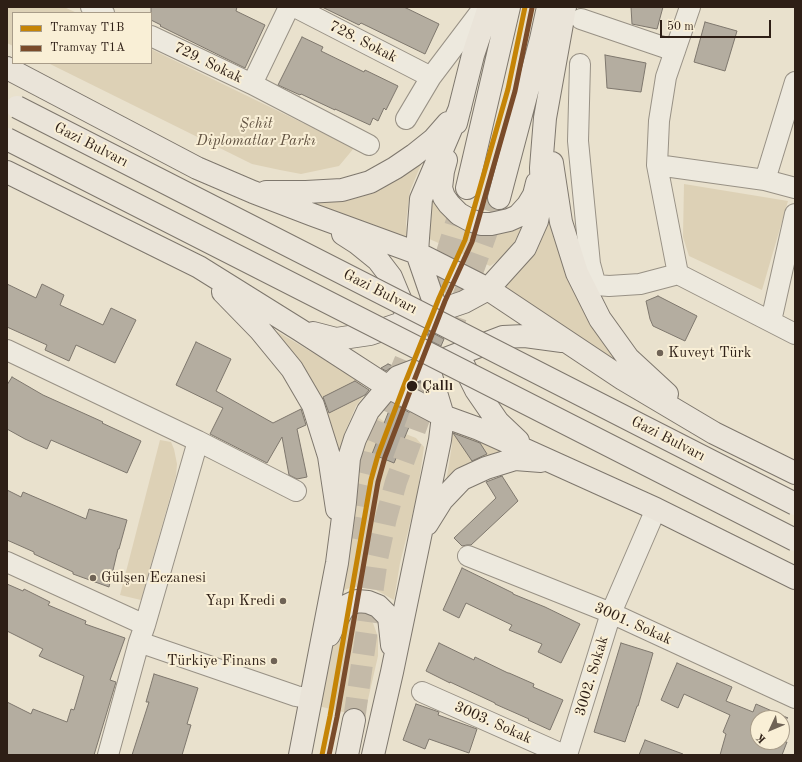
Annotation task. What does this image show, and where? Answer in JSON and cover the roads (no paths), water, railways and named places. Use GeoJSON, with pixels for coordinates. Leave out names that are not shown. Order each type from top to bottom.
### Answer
{"type":"FeatureCollection","features":[{"type":"Feature","properties":{"kind":"highway"},"geometry":{"type":"LineString","coordinates":[[489,7],[473,55],[443,171],[441,188],[444,197],[459,214],[481,224],[491,224],[509,220],[518,216],[528,205],[534,195],[541,168]]}},
{"type":"Feature","properties":{"kind":"highway"},"geometry":{"type":"LineString","coordinates":[[467,188],[509,7]]}},
{"type":"Feature","properties":{"kind":"highway"},"geometry":{"type":"LineString","coordinates":[[499,198],[548,7]]}},
{"type":"Feature","properties":{"kind":"highway"},"geometry":{"type":"LineString","coordinates":[[300,330],[336,339],[370,334],[464,302],[488,289],[525,248],[538,221],[542,197],[541,168],[545,118],[573,13]]}},
{"type":"Feature","properties":{"kind":"highway"},"geometry":{"type":"LineString","coordinates":[[7,68],[197,168],[253,192],[417,253],[488,289],[623,379],[714,433],[795,473]]}},
{"type":"Feature","properties":{"kind":"highway","name":"Gazi Bulvarı"},"geometry":{"type":"LineString","coordinates":[[12,105],[795,504]]}},
{"type":"Feature","properties":{"kind":"highway"},"geometry":{"type":"LineString","coordinates":[[253,192],[342,190],[370,182],[395,168],[434,139],[460,108]]}},
{"type":"Feature","properties":{"kind":"highway"},"geometry":{"type":"LineString","coordinates":[[460,108],[421,199],[417,253],[437,311],[476,390],[498,422],[529,451]]}},
{"type":"Feature","properties":{"kind":"highway"},"geometry":{"type":"LineString","coordinates":[[545,118],[561,222],[576,273],[589,285],[600,318],[628,358],[659,388],[714,433]]}},
{"type":"Feature","properties":{"kind":"highway"},"geometry":{"type":"LineString","coordinates":[[7,139],[795,540]]}},
{"type":"Feature","properties":{"kind":"highway"},"geometry":{"type":"LineString","coordinates":[[7,172],[199,267],[388,387],[443,416],[529,451],[656,509],[795,578]]}},
{"type":"Feature","properties":{"kind":"highway"},"geometry":{"type":"LineString","coordinates":[[313,215],[357,242],[378,260],[391,277],[428,366],[443,416],[440,440],[392,672],[373,755]]}},
{"type":"Feature","properties":{"kind":"highway"},"geometry":{"type":"LineString","coordinates":[[199,267],[260,330],[292,369],[313,406],[329,456],[341,534]]}},
{"type":"Feature","properties":{"kind":"highway"},"geometry":{"type":"LineString","coordinates":[[311,755],[317,664],[341,534],[349,458],[355,439],[368,411],[398,377],[503,336],[525,336],[567,342]]}},
{"type":"Feature","properties":{"kind":"highway"},"geometry":{"type":"LineString","coordinates":[[419,541],[427,523],[442,500],[462,479],[486,468],[515,459],[553,462]]}},
{"type":"Feature","properties":{"kind":"highway"},"geometry":{"type":"LineString","coordinates":[[317,664],[336,620],[344,607],[357,601],[368,602],[378,606],[389,617],[392,672]]}},
{"type":"Feature","properties":{"kind":"highway"},"geometry":{"type":"LineString","coordinates":[[300,755],[315,706]]}},
{"type":"Feature","properties":{"kind":"highway"},"geometry":{"type":"LineString","coordinates":[[347,755],[354,720]]}},
{"type":"Feature","properties":{"kind":"street"},"geometry":{"type":"LineString","coordinates":[[91,7],[102,12]]}},
{"type":"Feature","properties":{"kind":"street","name":"729. Sokak"},"geometry":{"type":"LineString","coordinates":[[152,36],[252,84],[289,7]]}},
{"type":"Feature","properties":{"kind":"street","name":"728. Sokak"},"geometry":{"type":"LineString","coordinates":[[295,7],[431,77]]}},
{"type":"Feature","properties":{"kind":"street"},"geometry":{"type":"LineString","coordinates":[[406,119],[431,77],[484,7]]}},
{"type":"Feature","properties":{"kind":"street"},"geometry":{"type":"LineString","coordinates":[[678,274],[657,165],[659,120],[666,77],[690,7]]}},
{"type":"Feature","properties":{"kind":"street"},"geometry":{"type":"LineString","coordinates":[[573,13],[675,52]]}},
{"type":"Feature","properties":{"kind":"street"},"geometry":{"type":"LineString","coordinates":[[580,64],[578,141],[590,264],[589,285],[640,284],[678,274],[795,334]]}},
{"type":"Feature","properties":{"kind":"street"},"geometry":{"type":"LineString","coordinates":[[765,180],[791,113],[795,82]]}},
{"type":"Feature","properties":{"kind":"street"},"geometry":{"type":"LineString","coordinates":[[252,84],[369,145]]}},
{"type":"Feature","properties":{"kind":"street"},"geometry":{"type":"LineString","coordinates":[[657,165],[765,180],[795,188]]}},
{"type":"Feature","properties":{"kind":"street"},"geometry":{"type":"LineString","coordinates":[[770,321],[790,259],[795,214]]}},
{"type":"Feature","properties":{"kind":"street"},"geometry":{"type":"LineString","coordinates":[[7,350],[198,441],[296,491]]}},
{"type":"Feature","properties":{"kind":"street"},"geometry":{"type":"LineString","coordinates":[[108,755],[198,441]]}},
{"type":"Feature","properties":{"kind":"street","name":"3002. Sokak"},"geometry":{"type":"LineString","coordinates":[[566,755],[611,613],[656,509]]}},
{"type":"Feature","properties":{"kind":"street","name":"3001. Sokak"},"geometry":{"type":"LineString","coordinates":[[468,556],[611,613],[795,698]]}},
{"type":"Feature","properties":{"kind":"street"},"geometry":{"type":"LineString","coordinates":[[7,562],[142,633],[296,696],[315,706]]}},
{"type":"Feature","properties":{"kind":"street","name":"3003. Sokak"},"geometry":{"type":"LineString","coordinates":[[422,692],[566,755]]}},
{"type":"Feature","properties":{"kind":"tunnel"},"geometry":{"type":"LineString","coordinates":[[350,538],[356,504],[370,445],[438,282],[467,188]]}},
{"type":"Feature","properties":{"kind":"tunnel"},"geometry":{"type":"LineString","coordinates":[[354,720],[377,559],[386,518],[396,482],[499,198]]}},
{"type":"Feature","properties":{"kind":"tram line","name":"T1B"},"geometry":{"type":"LineString","coordinates":[[322,755],[371,480],[378,455],[405,383],[439,298],[465,240],[508,89],[525,7]]}},
{"type":"Feature","properties":{"kind":"tram line","name":"T1A"},"geometry":{"type":"LineString","coordinates":[[329,755],[378,482],[385,457],[445,301],[472,242],[515,91],[532,8]]}},
{"type":"Feature","properties":{"kind":"place","name":"Kuveyt Türk"},"geometry":{"type":"Point","coordinates":[660,353]}},
{"type":"Feature","properties":{"kind":"place","name":"Çallı"},"geometry":{"type":"Point","coordinates":[412,386]}},
{"type":"Feature","properties":{"kind":"place","name":"Gülşen Eczanesi"},"geometry":{"type":"Point","coordinates":[93,578]}},
{"type":"Feature","properties":{"kind":"place","name":"Yapı Kredi"},"geometry":{"type":"Point","coordinates":[283,601]}},
{"type":"Feature","properties":{"kind":"place","name":"Türkiye Finans"},"geometry":{"type":"Point","coordinates":[274,661]}},
{"type":"Feature","properties":{"kind":"park label","name":"Şehit Diplomatlar Parkı"},"geometry":{"type":"Point","coordinates":[256,132]}}]}
